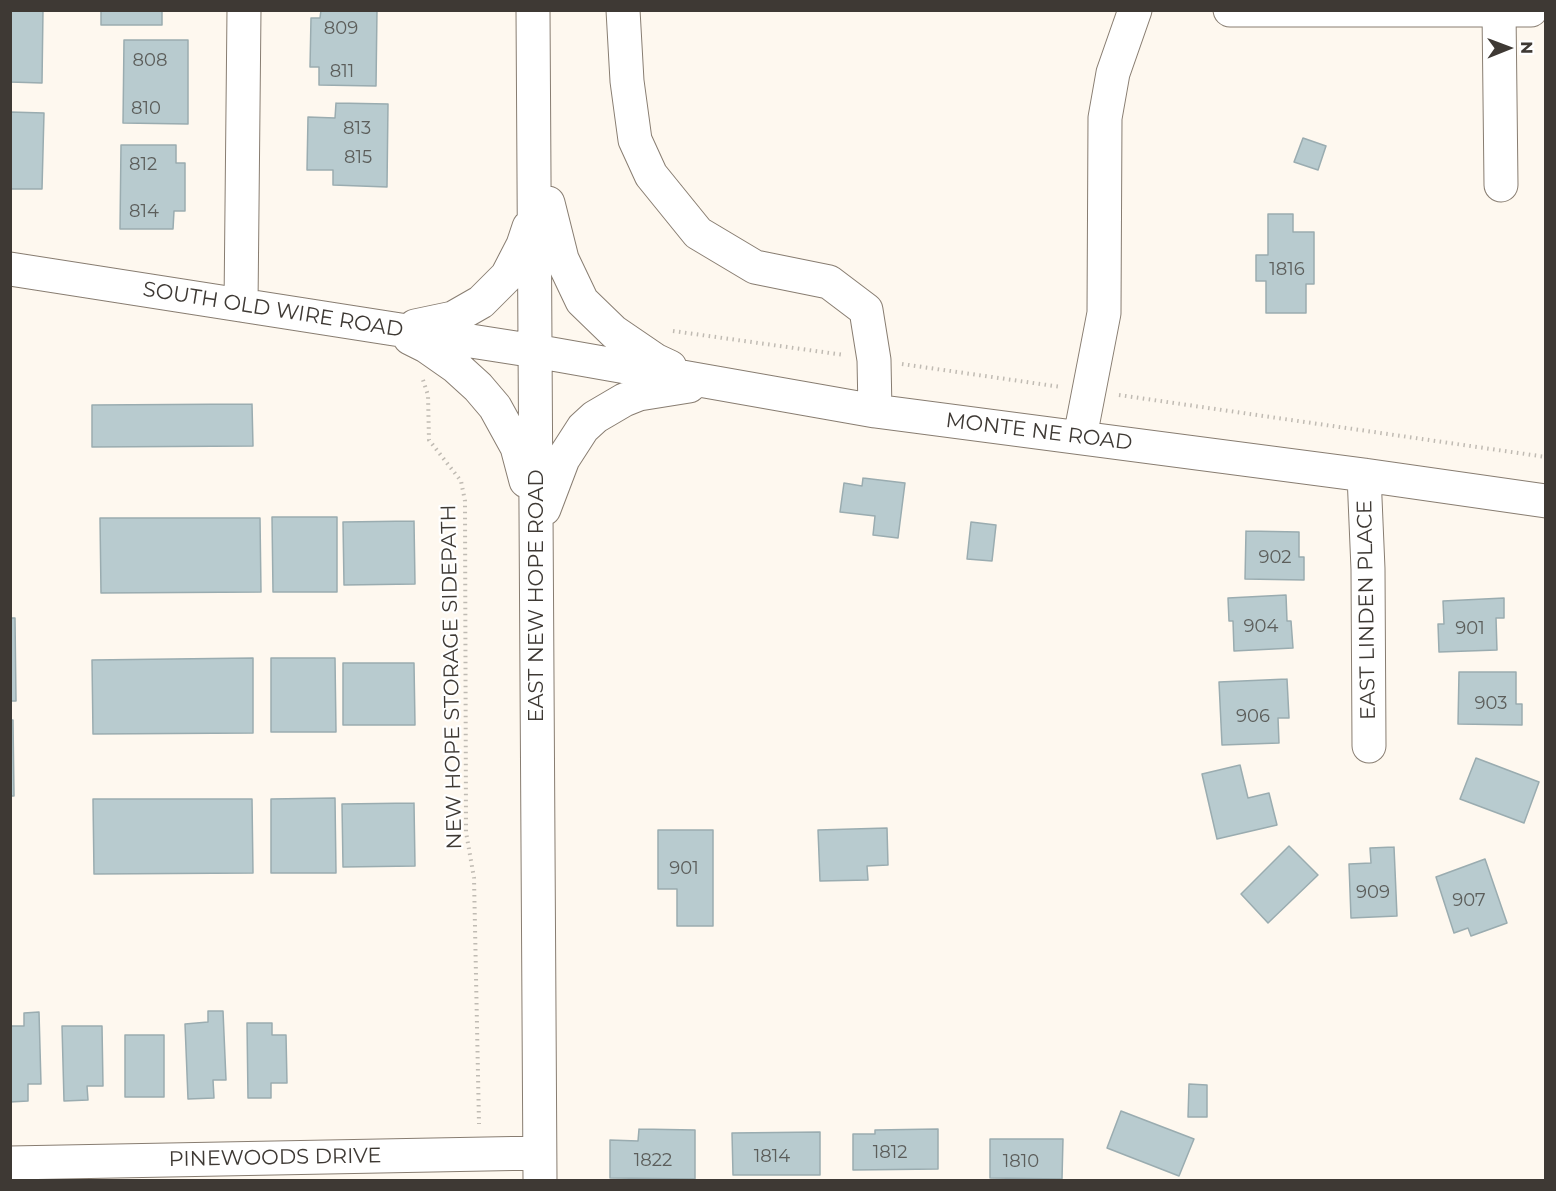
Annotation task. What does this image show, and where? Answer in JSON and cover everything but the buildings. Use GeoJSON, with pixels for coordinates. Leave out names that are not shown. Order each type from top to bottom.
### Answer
{"type":"FeatureCollection","features":[{"type":"Feature","properties":{"kind":"street"},"geometry":{"type":"LineString","coordinates":[[241,305],[244,10]]}},
{"type":"Feature","properties":{"kind":"street","name":"EAST NEW HOPE ROAD"},"geometry":{"type":"LineString","coordinates":[[533,10],[539,1167]]}},
{"type":"Feature","properties":{"kind":"street"},"geometry":{"type":"LineString","coordinates":[[623,10],[627,81],[635,140],[651,175],[698,233],[755,267],[829,282],[866,310],[874,360],[875,411]]}},
{"type":"Feature","properties":{"kind":"street"},"geometry":{"type":"LineString","coordinates":[[1080,437],[1104,313],[1105,118],[1113,73],[1135,10]]}},
{"type":"Feature","properties":{"kind":"street"},"geometry":{"type":"LineString","coordinates":[[1230,10],[1531,10]]}},
{"type":"Feature","properties":{"kind":"street"},"geometry":{"type":"LineString","coordinates":[[1499,11],[1501,185]]}},
{"type":"Feature","properties":{"kind":"street"},"geometry":{"type":"LineString","coordinates":[[534,107],[553,231],[566,270],[582,301],[614,332],[655,360],[679,371],[732,385]]}},
{"type":"Feature","properties":{"kind":"street"},"geometry":{"type":"LineString","coordinates":[[383,327],[440,322],[466,312],[481,303],[507,276],[519,253],[529,228],[534,194]]}},
{"type":"Feature","properties":{"kind":"street","name":"SOUTH OLD WIRE ROAD"},"geometry":{"type":"LineString","coordinates":[[10,270],[535,351]]}},
{"type":"Feature","properties":{"kind":"street"},"geometry":{"type":"LineString","coordinates":[[383,327],[426,346],[444,357],[478,387],[495,407],[507,427],[524,469],[536,546]]}},
{"type":"Feature","properties":{"kind":"street","name":"MONTE NE ROAD"},"geometry":{"type":"LineString","coordinates":[[535,351],[875,411],[1545,501]]}},
{"type":"Feature","properties":{"kind":"street"},"geometry":{"type":"LineString","coordinates":[[536,546],[547,500],[563,459],[584,428],[595,417],[624,400],[656,391],[699,385],[732,385]]}},
{"type":"Feature","properties":{"kind":"street","name":"EAST LINDEN PLACE"},"geometry":{"type":"LineString","coordinates":[[1364,475],[1368,569],[1369,746]]}},
{"type":"Feature","properties":{"kind":"street","name":"PINEWOODS DRIVE"},"geometry":{"type":"LineString","coordinates":[[10,1163],[539,1167]]}},
{"type":"Feature","properties":{"kind":"path","name":"NEW HOPE STORAGE SIDEPATH"},"geometry":{"type":"LineString","coordinates":[[422,378],[428,394],[429,440],[461,482],[465,501],[466,832],[474,878],[478,1125]]}}]}
